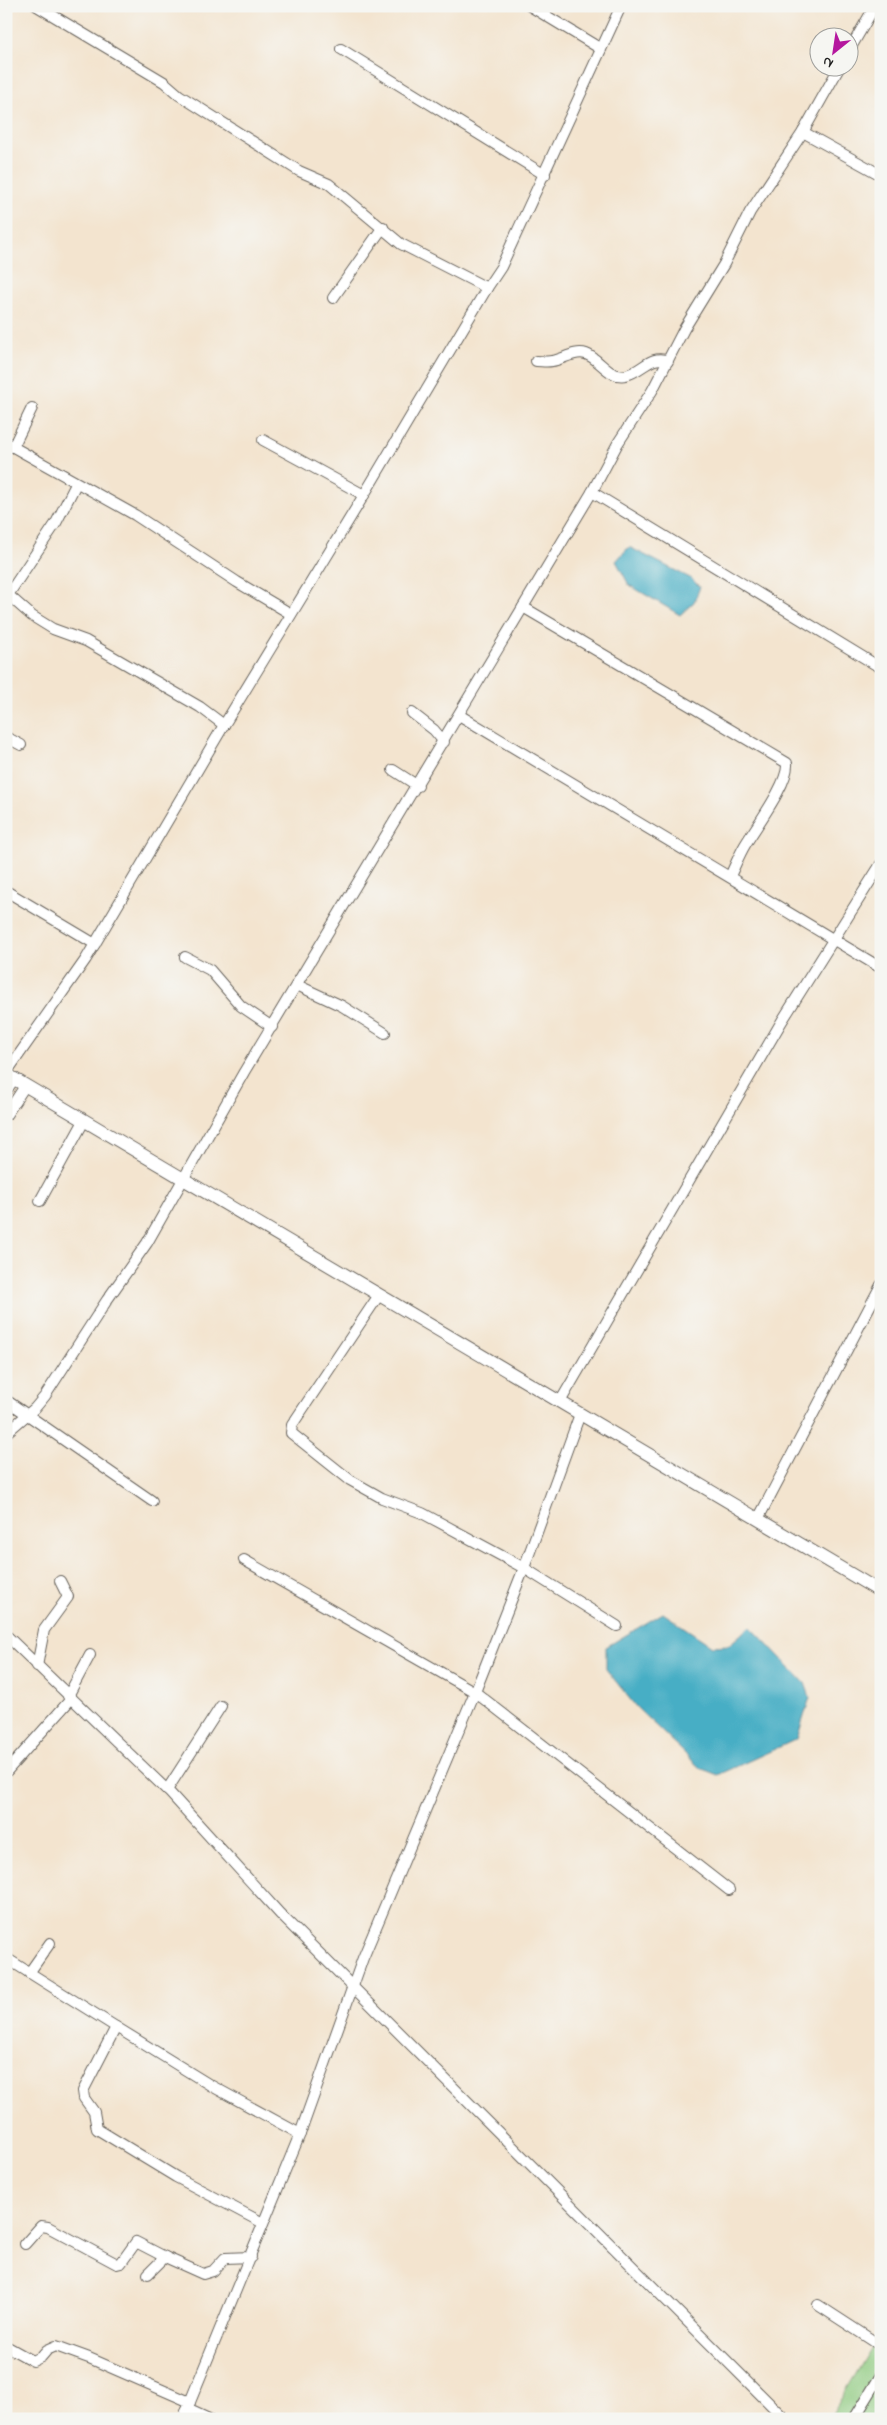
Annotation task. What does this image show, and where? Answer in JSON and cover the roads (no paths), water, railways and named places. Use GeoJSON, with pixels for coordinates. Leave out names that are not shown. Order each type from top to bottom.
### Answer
{"type":"FeatureCollection","features":[{"type":"Feature","properties":{"kind":"main road"},"geometry":{"type":"LineString","coordinates":[[9,1075],[183,1180],[881,1592]]}},
{"type":"Feature","properties":{"kind":"street"},"geometry":{"type":"LineString","coordinates":[[37,6],[164,82],[179,95],[299,171],[329,184],[383,227],[401,244],[487,288]]}},
{"type":"Feature","properties":{"kind":"street"},"geometry":{"type":"LineString","coordinates":[[530,6],[602,50]]}},
{"type":"Feature","properties":{"kind":"street"},"geometry":{"type":"LineString","coordinates":[[6,1091],[9,1075],[95,944],[224,725],[487,288],[501,268],[602,50],[620,6]]}},
{"type":"Feature","properties":{"kind":"street"},"geometry":{"type":"LineString","coordinates":[[860,32],[875,6]]}},
{"type":"Feature","properties":{"kind":"street"},"geometry":{"type":"LineString","coordinates":[[341,49],[545,175]]}},
{"type":"Feature","properties":{"kind":"street"},"geometry":{"type":"LineString","coordinates":[[6,1433],[45,1396],[107,1300],[148,1243],[272,1027],[418,786],[592,492],[618,443],[652,391],[684,329],[724,264],[763,190],[803,132],[833,78]]}},
{"type":"Feature","properties":{"kind":"street"},"geometry":{"type":"LineString","coordinates":[[803,132],[881,175]]}},
{"type":"Feature","properties":{"kind":"street"},"geometry":{"type":"LineString","coordinates":[[333,298],[383,227]]}},
{"type":"Feature","properties":{"kind":"street"},"geometry":{"type":"LineString","coordinates":[[536,361],[552,361],[578,353],[586,354],[607,370],[618,375],[627,375],[654,359],[660,358],[668,361]]}},
{"type":"Feature","properties":{"kind":"street"},"geometry":{"type":"LineString","coordinates":[[32,408],[10,445],[76,484],[135,515],[237,582],[291,614]]}},
{"type":"Feature","properties":{"kind":"street"},"geometry":{"type":"LineString","coordinates":[[263,440],[364,495]]}},
{"type":"Feature","properties":{"kind":"street"},"geometry":{"type":"LineString","coordinates":[[76,484],[56,523],[7,595],[32,616],[54,629],[86,641],[200,707],[224,725]]}},
{"type":"Feature","properties":{"kind":"street"},"geometry":{"type":"LineString","coordinates":[[592,492],[881,668]]}},
{"type":"Feature","properties":{"kind":"street"},"geometry":{"type":"LineString","coordinates":[[523,607],[787,763],[788,769],[780,786],[744,846],[730,876]]}},
{"type":"Feature","properties":{"kind":"street"},"geometry":{"type":"LineString","coordinates":[[412,713],[434,730],[444,742]]}},
{"type":"Feature","properties":{"kind":"street"},"geometry":{"type":"LineString","coordinates":[[459,715],[881,968]]}},
{"type":"Feature","properties":{"kind":"street"},"geometry":{"type":"LineString","coordinates":[[6,737],[21,745]]}},
{"type":"Feature","properties":{"kind":"street"},"geometry":{"type":"LineString","coordinates":[[393,770],[418,786]]}},
{"type":"Feature","properties":{"kind":"street"},"geometry":{"type":"LineString","coordinates":[[560,1402],[782,1021],[881,864]]}},
{"type":"Feature","properties":{"kind":"street"},"geometry":{"type":"LineString","coordinates":[[6,891],[95,944]]}},
{"type":"Feature","properties":{"kind":"street"},"geometry":{"type":"LineString","coordinates":[[185,957],[210,970],[241,1006],[272,1027]]}},
{"type":"Feature","properties":{"kind":"street"},"geometry":{"type":"LineString","coordinates":[[297,985],[342,1006],[385,1033]]}},
{"type":"Feature","properties":{"kind":"street"},"geometry":{"type":"LineString","coordinates":[[6,1115],[25,1086]]}},
{"type":"Feature","properties":{"kind":"street"},"geometry":{"type":"LineString","coordinates":[[40,1201],[84,1120]]}},
{"type":"Feature","properties":{"kind":"street"},"geometry":{"type":"LineString","coordinates":[[758,1519],[881,1285]]}},
{"type":"Feature","properties":{"kind":"street"},"geometry":{"type":"LineString","coordinates":[[379,1295],[292,1425],[291,1433],[350,1480],[382,1498],[422,1513],[524,1568],[617,1626]]}},
{"type":"Feature","properties":{"kind":"street"},"geometry":{"type":"LineString","coordinates":[[6,1400],[152,1501]]}},
{"type":"Feature","properties":{"kind":"street"},"geometry":{"type":"LineString","coordinates":[[187,2410],[300,2134],[363,1958],[475,1692],[524,1568],[580,1414]]}},
{"type":"Feature","properties":{"kind":"street"},"geometry":{"type":"LineString","coordinates":[[244,1560],[475,1692],[729,1890]]}},
{"type":"Feature","properties":{"kind":"street"},"geometry":{"type":"LineString","coordinates":[[37,1666],[44,1630],[68,1596],[60,1581]]}},
{"type":"Feature","properties":{"kind":"street"},"geometry":{"type":"LineString","coordinates":[[6,1635],[167,1790],[280,1914],[785,2419]]}},
{"type":"Feature","properties":{"kind":"street"},"geometry":{"type":"LineString","coordinates":[[6,1772],[70,1697],[90,1655]]}},
{"type":"Feature","properties":{"kind":"street"},"geometry":{"type":"LineString","coordinates":[[167,1790],[222,1706]]}},
{"type":"Feature","properties":{"kind":"street"},"geometry":{"type":"LineString","coordinates":[[29,1973],[50,1943]]}},
{"type":"Feature","properties":{"kind":"street"},"geometry":{"type":"LineString","coordinates":[[6,1958],[210,2086],[300,2134]]}},
{"type":"Feature","properties":{"kind":"street"},"geometry":{"type":"LineString","coordinates":[[116,2027],[83,2090],[84,2098],[94,2112],[97,2129],[176,2177],[263,2222]]}},
{"type":"Feature","properties":{"kind":"street"},"geometry":{"type":"LineString","coordinates":[[24,2244],[41,2226],[48,2227],[117,2264],[121,2263],[136,2242],[203,2274],[213,2271],[226,2258],[251,2257]]}},
{"type":"Feature","properties":{"kind":"street"},"geometry":{"type":"LineString","coordinates":[[148,2274],[165,2257]]}},
{"type":"Feature","properties":{"kind":"street"},"geometry":{"type":"LineString","coordinates":[[818,2305],[881,2346]]}},
{"type":"Feature","properties":{"kind":"street"},"geometry":{"type":"LineString","coordinates":[[6,2346],[33,2361],[41,2358],[47,2350],[56,2346],[89,2358],[187,2410],[209,2419]]}},
{"type":"Feature","properties":{"kind":"street"},"geometry":{"type":"LineString","coordinates":[[854,2419],[881,2375]]}},
{"type":"Feature","properties":{"kind":"water"},"geometry":{"type":"Polygon","coordinates":[[[629,547],[692,579],[700,587],[694,602],[680,615],[629,585],[616,561],[629,547]]]}},
{"type":"Feature","properties":{"kind":"water"},"geometry":{"type":"Polygon","coordinates":[[[663,1613],[712,1646],[729,1645],[750,1626],[805,1683],[810,1697],[797,1739],[718,1775],[700,1768],[637,1708],[606,1669],[606,1647],[663,1613]]]}}]}
